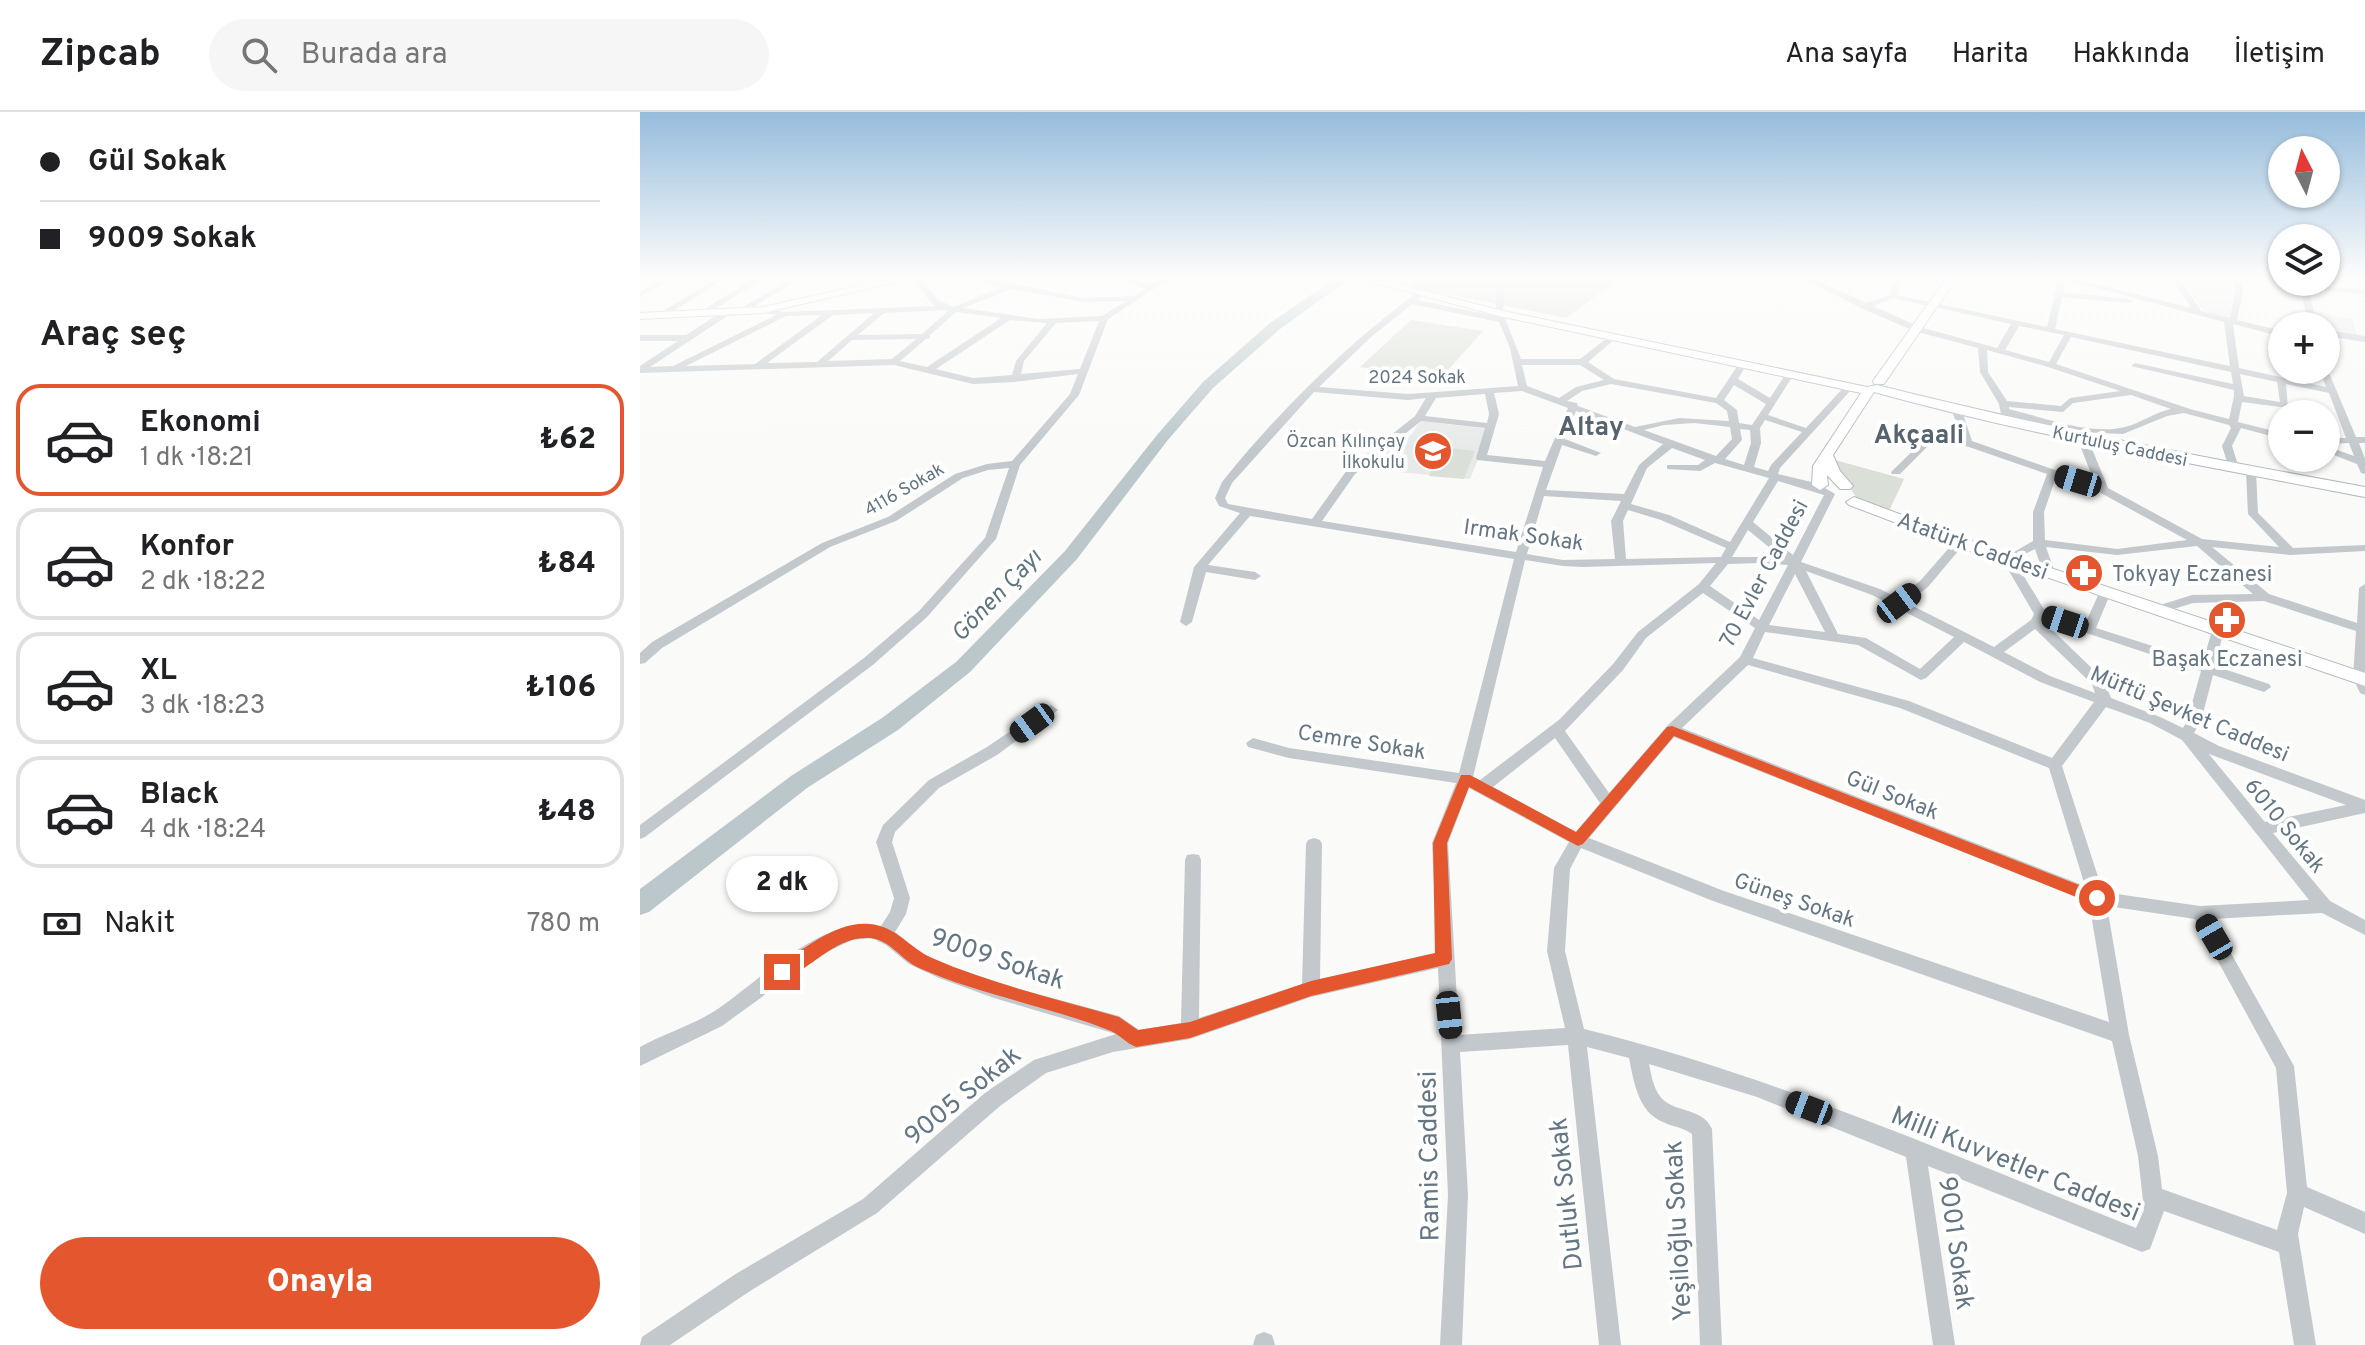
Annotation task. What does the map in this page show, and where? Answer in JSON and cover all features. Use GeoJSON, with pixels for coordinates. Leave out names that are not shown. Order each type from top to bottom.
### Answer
{"type":"FeatureCollection","features":[{"type":"Feature","properties":{"kind":"main road","name":"Kurtuluş Caddesi"},"geometry":{"type":"LineString","coordinates":[[1587,334],[1790,374],[1865,384],[1957,411],[2003,412],[2083,439],[2365,492]]}},
{"type":"Feature","properties":{"kind":"main road"},"geometry":{"type":"LineString","coordinates":[[1835,491],[1820,466],[1865,384],[1888,369],[1914,334]]}},
{"type":"Feature","properties":{"kind":"main road"},"geometry":{"type":"LineString","coordinates":[[1826,455],[1833,472],[1835,491]]}},
{"type":"Feature","properties":{"kind":"main road","name":"Atatürk Caddesi"},"geometry":{"type":"LineString","coordinates":[[1835,491],[1960,542],[2161,609],[2363,683]]}},
{"type":"Feature","properties":{"kind":"street"},"geometry":{"type":"LineString","coordinates":[[641,370],[696,334]]}},
{"type":"Feature","properties":{"kind":"street"},"geometry":{"type":"LineString","coordinates":[[673,369],[745,334]]}},
{"type":"Feature","properties":{"kind":"street"},"geometry":{"type":"LineString","coordinates":[[758,366],[803,334]]}},
{"type":"Feature","properties":{"kind":"street"},"geometry":{"type":"LineString","coordinates":[[819,365],[858,334]]}},
{"type":"Feature","properties":{"kind":"street"},"geometry":{"type":"LineString","coordinates":[[894,362],[930,334]]}},
{"type":"Feature","properties":{"kind":"street"},"geometry":{"type":"LineString","coordinates":[[927,371],[984,334]]}},
{"type":"Feature","properties":{"kind":"street"},"geometry":{"type":"LineString","coordinates":[[1015,379],[1020,361],[1043,334]]}},
{"type":"Feature","properties":{"kind":"street"},"geometry":{"type":"LineString","coordinates":[[640,833],[869,661],[931,605],[990,539],[1015,464],[1074,395],[1098,334]]}},
{"type":"Feature","properties":{"kind":"street"},"geometry":{"type":"LineString","coordinates":[[1186,622],[1200,567],[1247,512],[1224,506],[1220,498],[1222,491],[1310,389],[1367,334]]}},
{"type":"Feature","properties":{"kind":"street"},"geometry":{"type":"LineString","coordinates":[[1506,334],[1523,388],[1716,460],[1835,491]]}},
{"type":"Feature","properties":{"kind":"street"},"geometry":{"type":"LineString","coordinates":[[1933,334],[2051,365],[2187,411],[2268,432]]}},
{"type":"Feature","properties":{"kind":"street"},"geometry":{"type":"LineString","coordinates":[[2000,351],[2010,334]]}},
{"type":"Feature","properties":{"kind":"street"},"geometry":{"type":"LineString","coordinates":[[2061,334],[2268,377]]}},
{"type":"Feature","properties":{"kind":"street"},"geometry":{"type":"LineString","coordinates":[[2232,334],[2238,393],[2233,423],[2236,428],[2227,446],[2234,468]]}},
{"type":"Feature","properties":{"kind":"street"},"geometry":{"type":"LineString","coordinates":[[2051,365],[2068,335]]}},
{"type":"Feature","properties":{"kind":"street"},"geometry":{"type":"LineString","coordinates":[[2340,335],[2365,339]]}},
{"type":"Feature","properties":{"kind":"street"},"geometry":{"type":"LineString","coordinates":[[853,338],[927,336]]}},
{"type":"Feature","properties":{"kind":"street"},"geometry":{"type":"LineString","coordinates":[[640,338],[688,338]]}},
{"type":"Feature","properties":{"kind":"street"},"geometry":{"type":"LineString","coordinates":[[1582,362],[1611,338]]}},
{"type":"Feature","properties":{"kind":"street"},"geometry":{"type":"LineString","coordinates":[[1982,347],[1984,372],[2003,412]]}},
{"type":"Feature","properties":{"kind":"street"},"geometry":{"type":"LineString","coordinates":[[2114,387],[2135,366],[2141,350]]}},
{"type":"Feature","properties":{"kind":"street"},"geometry":{"type":"LineString","coordinates":[[641,370],[894,362],[960,380],[1015,379],[1085,371]]}},
{"type":"Feature","properties":{"kind":"street"},"geometry":{"type":"LineString","coordinates":[[1517,362],[1582,362],[1611,381],[1719,401],[1732,410],[1737,440],[1716,460],[1700,468],[1671,467]]}},
{"type":"Feature","properties":{"kind":"street"},"geometry":{"type":"LineString","coordinates":[[1719,401],[1743,364]]}},
{"type":"Feature","properties":{"kind":"street"},"geometry":{"type":"LineString","coordinates":[[2135,366],[2285,406],[2282,384]]}},
{"type":"Feature","properties":{"kind":"street"},"geometry":{"type":"LineString","coordinates":[[1328,371],[1359,393]]}},
{"type":"Feature","properties":{"kind":"street"},"geometry":{"type":"LineString","coordinates":[[1748,469],[1756,443],[1755,428],[1790,374]]}},
{"type":"Feature","properties":{"kind":"street"},"geometry":{"type":"LineString","coordinates":[[1733,380],[1770,402]]}},
{"type":"Feature","properties":{"kind":"street"},"geometry":{"type":"LineString","coordinates":[[1567,403],[1579,389],[1611,381]]}},
{"type":"Feature","properties":{"kind":"street"},"geometry":{"type":"LineString","coordinates":[[1473,783],[1556,729],[1618,667],[1642,635],[1703,587],[1724,561],[1747,523],[1775,467],[1833,407],[1865,384]]}},
{"type":"Feature","properties":{"kind":"street"},"geometry":{"type":"LineString","coordinates":[[2299,384],[2331,391]]}},
{"type":"Feature","properties":{"kind":"street"},"geometry":{"type":"LineString","coordinates":[[2329,384],[2363,466]]}},
{"type":"Feature","properties":{"kind":"street","name":"2024 Sokak"},"geometry":{"type":"LineString","coordinates":[[1310,389],[1433,395],[1523,388]]}},
{"type":"Feature","properties":{"kind":"street"},"geometry":{"type":"LineString","coordinates":[[1489,391],[1494,414],[1481,458],[1549,464]]}},
{"type":"Feature","properties":{"kind":"street"},"geometry":{"type":"LineString","coordinates":[[2003,412],[2063,409],[2070,401],[2130,393]]}},
{"type":"Feature","properties":{"kind":"street"},"geometry":{"type":"LineString","coordinates":[[1315,523],[1351,472],[1419,418],[1433,395]]}},
{"type":"Feature","properties":{"kind":"street","name":"Ramis Caddesi"},"geometry":{"type":"LineString","coordinates":[[1451,1345],[1458,1195],[1440,843],[1473,783],[1521,554],[1567,403]]}},
{"type":"Feature","properties":{"kind":"street"},"geometry":{"type":"LineString","coordinates":[[2063,409],[2083,439],[2103,490]]}},
{"type":"Feature","properties":{"kind":"street"},"geometry":{"type":"LineString","coordinates":[[1957,411],[1968,443]]}},
{"type":"Feature","properties":{"kind":"street"},"geometry":{"type":"LineString","coordinates":[[2003,412],[2103,431],[2127,431],[2149,417],[2187,411]]}},
{"type":"Feature","properties":{"kind":"street"},"geometry":{"type":"LineString","coordinates":[[1761,416],[1807,431]]}},
{"type":"Feature","properties":{"kind":"street"},"geometry":{"type":"LineString","coordinates":[[1419,418],[1491,426]]}},
{"type":"Feature","properties":{"kind":"street"},"geometry":{"type":"LineString","coordinates":[[1634,431],[1650,424],[1678,419],[1755,428]]}},
{"type":"Feature","properties":{"kind":"street"},"geometry":{"type":"LineString","coordinates":[[1896,472],[1931,438],[1968,443],[2103,490],[2199,542],[2265,597]]}},
{"type":"Feature","properties":{"kind":"street"},"geometry":{"type":"LineString","coordinates":[[2340,439],[2365,440]]}},
{"type":"Feature","properties":{"kind":"street"},"geometry":{"type":"LineString","coordinates":[[1558,440],[1596,453]]}},
{"type":"Feature","properties":{"kind":"street"},"geometry":{"type":"LineString","coordinates":[[1621,564],[1617,521],[1643,467],[1670,444]]}},
{"type":"Feature","properties":{"kind":"street"},"geometry":{"type":"LineString","coordinates":[[2340,455],[2363,466]]}},
{"type":"Feature","properties":{"kind":"street","name":"4116 Sokak"},"geometry":{"type":"LineString","coordinates":[[640,660],[657,645],[826,545],[892,519],[959,476],[987,467],[1015,464]]}},
{"type":"Feature","properties":{"kind":"street"},"geometry":{"type":"LineString","coordinates":[[2251,472],[2253,514],[2290,552]]}},
{"type":"Feature","properties":{"kind":"street"},"geometry":{"type":"LineString","coordinates":[[2049,573],[2038,543],[2036,517],[2052,473]]}},
{"type":"Feature","properties":{"kind":"street","name":"70 Evler Caddesi"},"geometry":{"type":"LineString","coordinates":[[1576,1036],[1556,951],[1562,868],[1578,840],[1672,730],[1745,660],[1835,491]]}},
{"type":"Feature","properties":{"kind":"street"},"geometry":{"type":"LineString","coordinates":[[1540,493],[1627,502],[1697,535],[1731,546]]}},
{"type":"Feature","properties":{"kind":"street","name":"Irmak Sokak"},"geometry":{"type":"LineString","coordinates":[[1247,512],[1563,563],[1776,558],[1796,564]]}},
{"type":"Feature","properties":{"kind":"street","name":"Müftü Şevket Caddesi"},"geometry":{"type":"LineString","coordinates":[[1747,523],[1796,564],[1899,603],[2045,679],[2104,699],[2214,750],[2365,806]]}},
{"type":"Feature","properties":{"kind":"street"},"geometry":{"type":"LineString","coordinates":[[1899,603],[1924,584],[1960,542]]}},
{"type":"Feature","properties":{"kind":"street"},"geometry":{"type":"LineString","coordinates":[[1745,660],[1904,704],[2055,765],[2104,699],[2098,682],[2038,618],[2008,559],[2038,543],[2117,552],[2199,542],[2290,552],[2365,548]]}},
{"type":"Feature","properties":{"kind":"street"},"geometry":{"type":"LineString","coordinates":[[1796,564],[1833,636]]}},
{"type":"Feature","properties":{"kind":"street"},"geometry":{"type":"LineString","coordinates":[[1200,567],[1255,576]]}},
{"type":"Feature","properties":{"kind":"street"},"geometry":{"type":"LineString","coordinates":[[1703,587],[1763,628],[1861,641],[1921,675],[1962,637]]}},
{"type":"Feature","properties":{"kind":"street"},"geometry":{"type":"LineString","coordinates":[[2363,683],[2365,588]]}},
{"type":"Feature","properties":{"kind":"street"},"geometry":{"type":"LineString","coordinates":[[2089,630],[2105,592]]}},
{"type":"Feature","properties":{"kind":"street"},"geometry":{"type":"LineString","coordinates":[[2161,609],[2192,599],[2265,597],[2363,627]]}},
{"type":"Feature","properties":{"kind":"street"},"geometry":{"type":"LineString","coordinates":[[2038,618],[2089,630],[2264,687]]}},
{"type":"Feature","properties":{"kind":"street"},"geometry":{"type":"LineString","coordinates":[[1996,652],[2038,618]]}},
{"type":"Feature","properties":{"kind":"street"},"geometry":{"type":"LineString","coordinates":[[2185,736],[2194,721],[2218,630]]}},
{"type":"Feature","properties":{"kind":"street"},"geometry":{"type":"LineString","coordinates":[[640,1057],[732,1010],[830,941],[854,932],[885,933],[898,914],[902,898],[884,842],[888,829],[934,784],[980,759],[1051,710]]}},
{"type":"Feature","properties":{"kind":"street"},"geometry":{"type":"LineString","coordinates":[[1556,729],[1609,804]]}},
{"type":"Feature","properties":{"kind":"street","name":"Gül Sokak"},"geometry":{"type":"LineString","coordinates":[[1672,730],[2097,898],[2200,913],[2324,906]]}},
{"type":"Feature","properties":{"kind":"street","name":"6010 Sokak"},"geometry":{"type":"LineString","coordinates":[[2185,736],[2324,906],[2365,928]]}},
{"type":"Feature","properties":{"kind":"street","name":"Cemre Sokak"},"geometry":{"type":"LineString","coordinates":[[1253,743],[1289,753],[1473,783]]}},
{"type":"Feature","properties":{"kind":"street","name":"Milli Kuvvetler Caddesi"},"geometry":{"type":"LineString","coordinates":[[1452,1044],[1576,1036],[1637,1051],[1757,1088],[2142,1241],[2154,1210],[2148,1156],[2120,1035],[2097,898],[2055,765]]}},
{"type":"Feature","properties":{"kind":"street","name":"Güneş Sokak"},"geometry":{"type":"LineString","coordinates":[[1473,783],[1578,840],[1719,896],[2120,1035]]}},
{"type":"Feature","properties":{"kind":"street"},"geometry":{"type":"LineString","coordinates":[[2262,829],[2365,806]]}},
{"type":"Feature","properties":{"kind":"street"},"geometry":{"type":"LineString","coordinates":[[1311,989],[1314,844]]}},
{"type":"Feature","properties":{"kind":"street"},"geometry":{"type":"LineString","coordinates":[[1190,1030],[1193,860]]}},
{"type":"Feature","properties":{"kind":"street"},"geometry":{"type":"LineString","coordinates":[[2200,913],[2285,1066],[2297,1193],[2287,1234],[2305,1345]]}},
{"type":"Feature","properties":{"kind":"street","name":"9009 Sokak"},"geometry":{"type":"LineString","coordinates":[[885,933],[908,954],[924,962],[971,981],[1119,1025],[1136,1039]]}},
{"type":"Feature","properties":{"kind":"street","name":"9005 Sokak"},"geometry":{"type":"LineString","coordinates":[[650,1345],[742,1283],[870,1206],[1021,1077],[1077,1052],[1190,1030],[1311,989],[1444,959]]}},
{"type":"Feature","properties":{"kind":"street","name":"Dutluk Sokak"},"geometry":{"type":"LineString","coordinates":[[1576,1036],[1610,1345]]}},
{"type":"Feature","properties":{"kind":"street","name":"Yeşiloğlu Sokak"},"geometry":{"type":"LineString","coordinates":[[1637,1051],[1650,1101],[1656,1109],[1693,1120],[1702,1129],[1711,1345]]}},
{"type":"Feature","properties":{"kind":"street","name":"9001 Sokak"},"geometry":{"type":"LineString","coordinates":[[1915,1149],[1944,1345]]}},
{"type":"Feature","properties":{"kind":"street"},"geometry":{"type":"LineString","coordinates":[[2297,1193],[2365,1223]]}},
{"type":"Feature","properties":{"kind":"street"},"geometry":{"type":"LineString","coordinates":[[2152,1196],[2288,1244]]}},
{"type":"Feature","properties":{"kind":"shaded area"},"geometry":{"type":"Polygon","coordinates":[[[1396,334],[1481,334],[1439,380],[1360,367],[1396,334]]]}},
{"type":"Feature","properties":{"kind":"shaded area"},"geometry":{"type":"Polygon","coordinates":[[[2340,334],[2357,334],[2358,338],[2340,335],[2340,334]]]}},
{"type":"Feature","properties":{"kind":"shaded area","name":"Özcan Kılınçay İlkokulu"},"geometry":{"type":"Polygon","coordinates":[[[1420,421],[1490,429],[1470,479],[1358,468],[1412,434],[1420,421]]]}},
{"type":"Feature","properties":{"kind":"shaded area"},"geometry":{"type":"Polygon","coordinates":[[[1441,447],[1475,451],[1464,479],[1429,476],[1441,447]]]}},
{"type":"Feature","properties":{"kind":"shaded area"},"geometry":{"type":"Polygon","coordinates":[[[1831,459],[1904,479],[1889,511],[1858,500],[1831,459]]]}},
{"type":"Feature","properties":{"kind":"waterway","name":"Gönen Çayı"},"geometry":{"type":"LineString","coordinates":[[640,904],[799,782],[890,724],[963,667],[1071,555],[1162,438],[1208,385],[1266,334]]}},
{"type":"Feature","properties":{"kind":"place","name":"Özcan Kılınçay İlkokulu"},"geometry":{"type":"Point","coordinates":[1433,451]}},
{"type":"Feature","properties":{"kind":"place","name":"Tokyay Eczanesi"},"geometry":{"type":"Point","coordinates":[2084,573]}},
{"type":"Feature","properties":{"kind":"place","name":"Başak Eczanesi"},"geometry":{"type":"Point","coordinates":[2227,620]}},
{"type":"Feature","properties":{"kind":"district","name":"Altay"},"geometry":{"type":"Point","coordinates":[1591,426]}},
{"type":"Feature","properties":{"kind":"district","name":"Akçaali"},"geometry":{"type":"Point","coordinates":[1919,434]}},
{"type":"Feature","properties":{"kind":"route"},"geometry":{"type":"LineString","coordinates":[[782,972],[830,941],[854,932],[871,931],[893,937],[908,954],[924,962],[971,981],[1119,1025],[1136,1039],[1190,1030],[1251,1012],[1311,989],[1444,959],[1440,843],[1465,779],[1578,840],[1672,730],[2097,898]]}}]}
